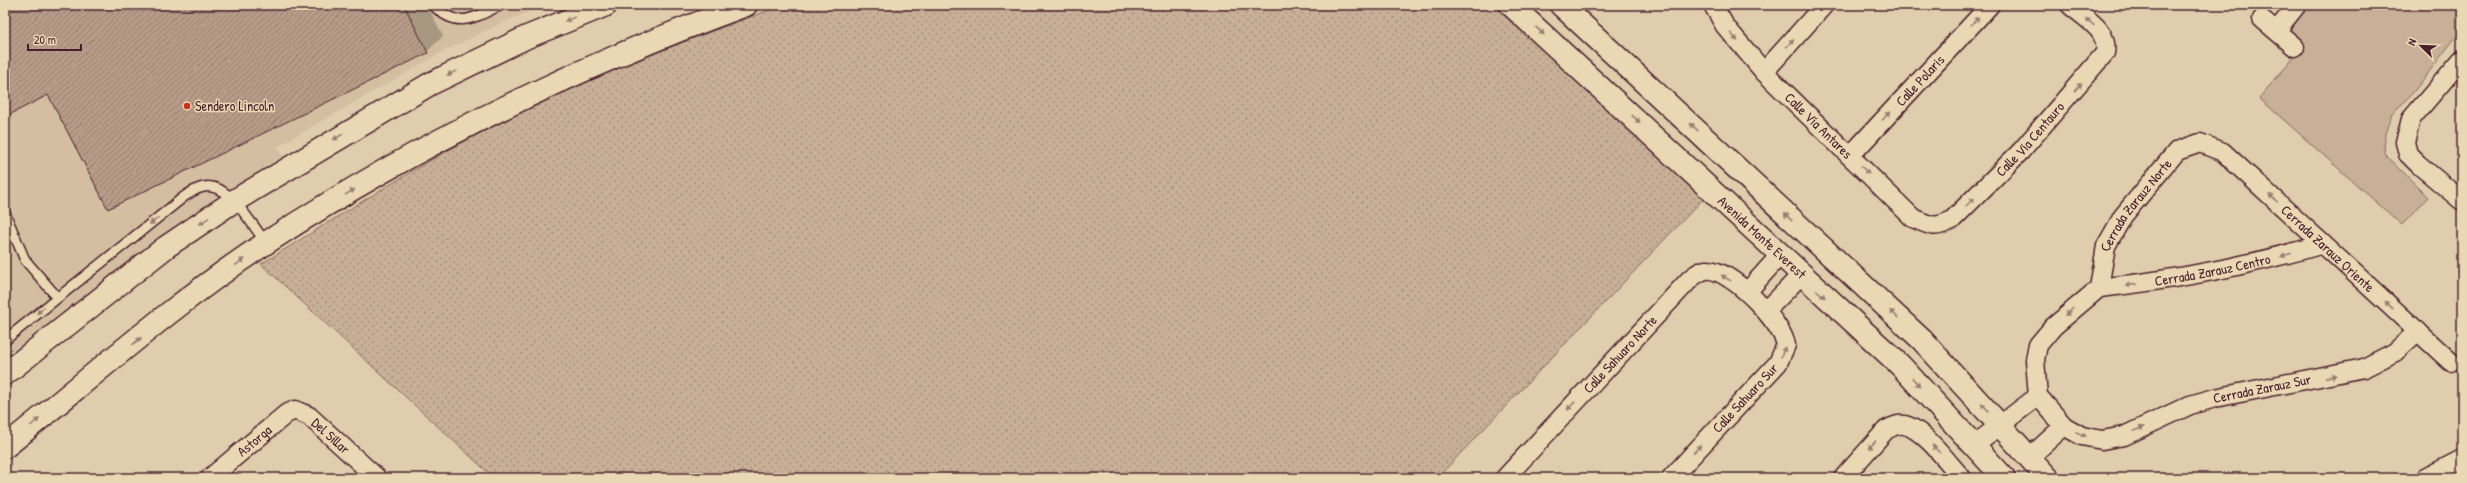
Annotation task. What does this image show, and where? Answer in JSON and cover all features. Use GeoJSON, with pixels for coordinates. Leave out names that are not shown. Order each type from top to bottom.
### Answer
{"type":"FeatureCollection","features":[{"type":"Feature","properties":{"kind":"street"},"geometry":{"type":"LineString","coordinates":[[5,374],[166,247],[234,201],[430,84],[526,37],[606,5]]}},
{"type":"Feature","properties":{"kind":"street"},"geometry":{"type":"LineString","coordinates":[[5,447],[180,306],[266,243],[455,131],[706,12],[746,5]]}},
{"type":"Feature","properties":{"kind":"street","name":"Avenida Monte Everest"},"geometry":{"type":"LineString","coordinates":[[1511,5],[1801,276],[1900,365],[2004,478]]}},
{"type":"Feature","properties":{"kind":"street"},"geometry":{"type":"LineString","coordinates":[[1561,5],[1922,340],[2001,424],[2048,478]]}},
{"type":"Feature","properties":{"kind":"street","name":"Calle Vía Antares"},"geometry":{"type":"LineString","coordinates":[[1713,5],[1724,26],[1764,72],[1913,218],[1927,224],[1940,226]]}},
{"type":"Feature","properties":{"kind":"street"},"geometry":{"type":"LineString","coordinates":[[1764,72],[1824,5]]}},
{"type":"Feature","properties":{"kind":"street","name":"Calle Polaris"},"geometry":{"type":"LineString","coordinates":[[1850,156],[1990,5]]}},
{"type":"Feature","properties":{"kind":"street","name":"Calle Vía Centauro"},"geometry":{"type":"LineString","coordinates":[[1940,226],[1952,220],[2021,151],[2093,70],[2105,53],[2107,42],[2102,32],[2070,5]]}},
{"type":"Feature","properties":{"kind":"street"},"geometry":{"type":"LineString","coordinates":[[2277,30],[2298,5]]}},
{"type":"Feature","properties":{"kind":"street"},"geometry":{"type":"LineString","coordinates":[[2262,19],[2277,30],[2295,47]]}},
{"type":"Feature","properties":{"kind":"street"},"geometry":{"type":"LineString","coordinates":[[2462,59],[2411,120],[2405,142],[2408,154],[2462,201]]}},
{"type":"Feature","properties":{"kind":"street","name":"Cerrada Zarauz Oriente"},"geometry":{"type":"LineString","coordinates":[[2200,143],[2223,152],[2451,362]]}},
{"type":"Feature","properties":{"kind":"street","name":"Cerrada Zarauz Norte"},"geometry":{"type":"LineString","coordinates":[[2099,288],[2106,246],[2123,216],[2177,151],[2200,143]]}},
{"type":"Feature","properties":{"kind":"street"},"geometry":{"type":"LineString","coordinates":[[1757,301],[1780,256],[1804,232]]}},
{"type":"Feature","properties":{"kind":"street","name":"Cerrada Zarauz Centro"},"geometry":{"type":"LineString","coordinates":[[2099,288],[2145,283],[2228,269],[2323,244]]}},
{"type":"Feature","properties":{"kind":"street","name":"Calle Sahuaro Norte"},"geometry":{"type":"LineString","coordinates":[[1505,478],[1698,273],[1707,270],[1714,271],[1757,301]]}},
{"type":"Feature","properties":{"kind":"street"},"geometry":{"type":"LineString","coordinates":[[1757,301],[1801,276]]}},
{"type":"Feature","properties":{"kind":"street"},"geometry":{"type":"LineString","coordinates":[[2030,457],[2064,426],[2038,396],[2035,360],[2038,345],[2053,327],[2099,288]]}},
{"type":"Feature","properties":{"kind":"street","name":"Calle Sahuaro Sur"},"geometry":{"type":"LineString","coordinates":[[1671,478],[1778,363],[1784,354],[1786,345],[1785,336],[1757,301]]}},
{"type":"Feature","properties":{"kind":"street","name":"Cerrada Zarauz Sur"},"geometry":{"type":"LineString","coordinates":[[2064,426],[2082,436],[2102,440],[2124,436],[2190,405],[2364,368],[2395,352],[2418,331]]}},
{"type":"Feature","properties":{"kind":"street"},"geometry":{"type":"LineString","coordinates":[[1974,445],[2038,396]]}},
{"type":"Feature","properties":{"kind":"street","name":"Astorga"},"geometry":{"type":"LineString","coordinates":[[210,478],[286,414],[294,410],[302,411]]}},
{"type":"Feature","properties":{"kind":"street","name":"Del Sillar"},"geometry":{"type":"LineString","coordinates":[[302,411],[377,478]]}},
{"type":"Feature","properties":{"kind":"street"},"geometry":{"type":"LineString","coordinates":[[1842,478],[1886,430],[1894,426],[1904,425],[1915,430],[1962,478]]}},
{"type":"Feature","properties":{"kind":"street"},"geometry":{"type":"LineString","coordinates":[[2425,478],[2462,459]]}},
{"type":"Feature","properties":{"kind":"lane"},"geometry":{"type":"LineString","coordinates":[[433,5],[451,19],[461,20],[472,19],[501,5]]}},
{"type":"Feature","properties":{"kind":"lane"},"geometry":{"type":"LineString","coordinates":[[5,340],[56,297],[185,196],[199,188],[212,187],[234,201],[266,243]]}},
{"type":"Feature","properties":{"kind":"lane"},"geometry":{"type":"LineString","coordinates":[[5,213],[25,260],[56,297]]}},
{"type":"Feature","properties":{"kind":"shaded area","name":"Sendero Lincoln"},"geometry":{"type":"Polygon","coordinates":[[[5,5],[546,5],[504,22],[444,51],[277,147],[283,156],[205,205],[5,361],[5,5]]]}},
{"type":"Feature","properties":{"kind":"shaded area"},"geometry":{"type":"Polygon","coordinates":[[[784,5],[1503,5],[1709,193],[1437,478],[494,478],[261,264],[407,174],[495,125],[617,69],[658,52],[784,5]]]}},
{"type":"Feature","properties":{"kind":"shaded area"},"geometry":{"type":"Polygon","coordinates":[[[2301,5],[2462,5],[2462,29],[2409,98],[2392,113],[2385,134],[2384,153],[2428,197],[2402,225],[2259,98],[2303,47],[2281,27],[2301,5]]]}},
{"type":"Feature","properties":{"kind":"building","name":"Sendero Lincoln"},"geometry":{"type":"Polygon","coordinates":[[[5,5],[404,5],[428,53],[108,209],[48,95],[5,117],[5,5]]]}},
{"type":"Feature","properties":{"kind":"place","name":"Sendero Lincoln"},"geometry":{"type":"Point","coordinates":[187,106]}}]}
